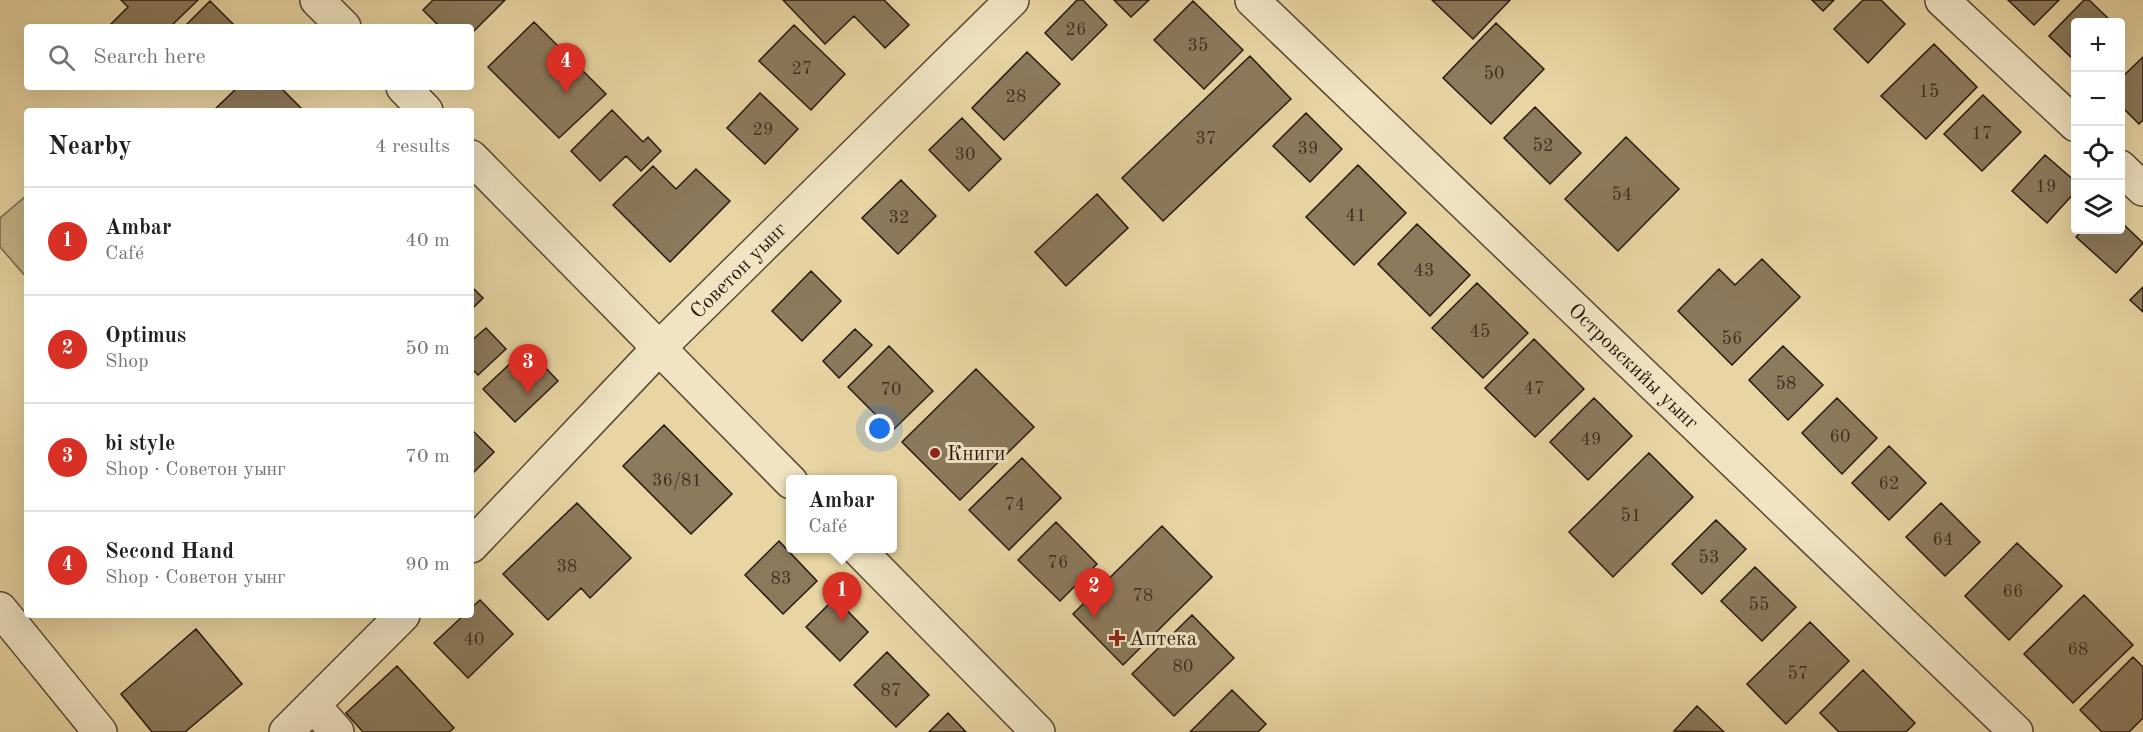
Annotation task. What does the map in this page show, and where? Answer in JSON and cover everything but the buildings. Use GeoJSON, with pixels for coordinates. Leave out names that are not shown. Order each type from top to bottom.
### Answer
{"type":"FeatureCollection","features":[{"type":"Feature","properties":{"kind":"street"},"geometry":{"type":"LineString","coordinates":[[317,0],[341,24]]}},
{"type":"Feature","properties":{"kind":"street","name":"Советон уынг"},"geometry":{"type":"LineString","coordinates":[[474,543],[659,348],[1012,0]]}},
{"type":"Feature","properties":{"kind":"street","name":"Островскийы уынг"},"geometry":{"type":"LineString","coordinates":[[1252,0],[2016,732]]}},
{"type":"Feature","properties":{"kind":"street"},"geometry":{"type":"LineString","coordinates":[[1941,0],[2071,120]]}},
{"type":"Feature","properties":{"kind":"street"},"geometry":{"type":"LineString","coordinates":[[406,90],[423,108]]}},
{"type":"Feature","properties":{"kind":"street"},"geometry":{"type":"LineString","coordinates":[[474,160],[786,477]]}},
{"type":"Feature","properties":{"kind":"street"},"geometry":{"type":"LineString","coordinates":[[2125,171],[2143,189]]}},
{"type":"Feature","properties":{"kind":"street"},"geometry":{"type":"LineString","coordinates":[[861,553],[1038,732]]}},
{"type":"Feature","properties":{"kind":"street"},"geometry":{"type":"LineString","coordinates":[[0,609],[100,732]]}},
{"type":"Feature","properties":{"kind":"street"},"geometry":{"type":"LineString","coordinates":[[286,732],[400,618]]}},
{"type":"Feature","properties":{"kind":"street"},"geometry":{"type":"LineString","coordinates":[[313,705],[337,732]]}},
{"type":"Feature","properties":{"kind":"shaded area"},"geometry":{"type":"Polygon","coordinates":[[[24,198],[24,275],[0,247],[0,218],[24,198]]]}},
{"type":"Feature","properties":{"kind":"place","name":"Second Hand"},"geometry":{"type":"Point","coordinates":[566,93]}},
{"type":"Feature","properties":{"kind":"place","name":"bi style"},"geometry":{"type":"Point","coordinates":[528,394]}},
{"type":"Feature","properties":{"kind":"place","name":"Книги"},"geometry":{"type":"Point","coordinates":[935,453]}},
{"type":"Feature","properties":{"kind":"place","name":"Optimus"},"geometry":{"type":"Point","coordinates":[1094,618]}},
{"type":"Feature","properties":{"kind":"place","name":"Ambar"},"geometry":{"type":"Point","coordinates":[842,622]}},
{"type":"Feature","properties":{"kind":"place","name":"Аптека"},"geometry":{"type":"Point","coordinates":[1117,638]}}]}
